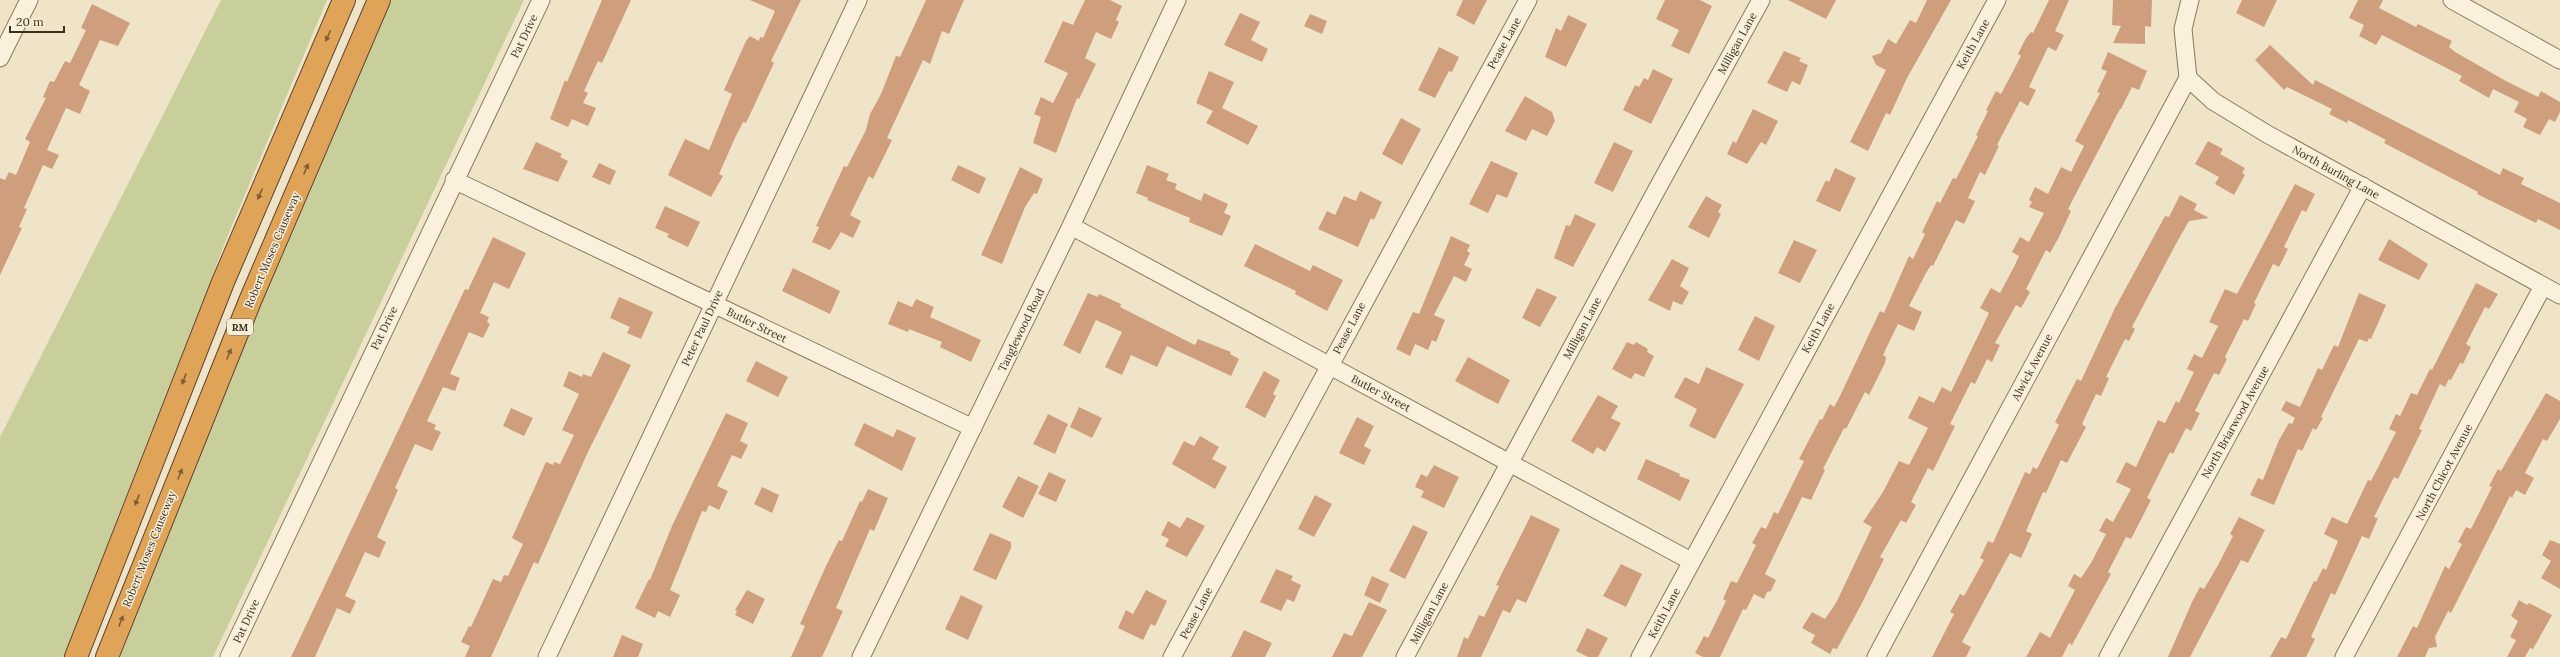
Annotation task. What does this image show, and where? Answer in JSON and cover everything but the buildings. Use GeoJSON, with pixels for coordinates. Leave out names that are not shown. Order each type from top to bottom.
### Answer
{"type":"FeatureCollection","features":[{"type":"Feature","properties":{"kind":"highway"},"geometry":{"type":"LineString","coordinates":[[76,657],[223,282],[344,0]]}},
{"type":"Feature","properties":{"kind":"highway","name":"Robert Moses Causeway"},"geometry":{"type":"LineString","coordinates":[[107,657],[250,301],[379,0]]}},
{"type":"Feature","properties":{"kind":"street"},"geometry":{"type":"LineString","coordinates":[[0,58],[29,0]]}},
{"type":"Feature","properties":{"kind":"street","name":"Pat Drive"},"geometry":{"type":"LineString","coordinates":[[229,657],[454,180],[541,0]]}},
{"type":"Feature","properties":{"kind":"street","name":"Peter Paul Drive"},"geometry":{"type":"LineString","coordinates":[[547,657],[858,0]]}},
{"type":"Feature","properties":{"kind":"street","name":"Tanglewood Road"},"geometry":{"type":"LineString","coordinates":[[861,657],[1071,226],[1177,0]]}},
{"type":"Feature","properties":{"kind":"street","name":"Pease Lane"},"geometry":{"type":"LineString","coordinates":[[1172,657],[1528,0]]}},
{"type":"Feature","properties":{"kind":"street","name":"Milligan Lane"},"geometry":{"type":"LineString","coordinates":[[1405,657],[1761,0]]}},
{"type":"Feature","properties":{"kind":"street","name":"Keith Lane"},"geometry":{"type":"LineString","coordinates":[[1640,657],[1996,0]]}},
{"type":"Feature","properties":{"kind":"street"},"geometry":{"type":"LineString","coordinates":[[2188,78],[2183,29],[2190,0]]}},
{"type":"Feature","properties":{"kind":"street"},"geometry":{"type":"LineString","coordinates":[[2460,2],[2560,60]]}},
{"type":"Feature","properties":{"kind":"street","name":"North Burling Lane"},"geometry":{"type":"LineString","coordinates":[[2188,78],[2213,101],[2267,134],[2560,295]]}},
{"type":"Feature","properties":{"kind":"street","name":"Alwick Avenue"},"geometry":{"type":"LineString","coordinates":[[1876,657],[2188,78]]}},
{"type":"Feature","properties":{"kind":"street","name":"Butler Street"},"geometry":{"type":"LineString","coordinates":[[454,180],[973,428]]}},
{"type":"Feature","properties":{"kind":"street","name":"North Briarwood Avenue"},"geometry":{"type":"LineString","coordinates":[[2108,657],[2363,186]]}},
{"type":"Feature","properties":{"kind":"street","name":"Butler Street"},"geometry":{"type":"LineString","coordinates":[[1071,226],[1691,562]]}},
{"type":"Feature","properties":{"kind":"street","name":"North Chicot Avenue"},"geometry":{"type":"LineString","coordinates":[[2344,657],[2543,286]]}},
{"type":"Feature","properties":{"kind":"green space"},"geometry":{"type":"Polygon","coordinates":[[[221,0],[327,0],[228,235],[63,657],[0,657],[0,437],[221,0]]]}},
{"type":"Feature","properties":{"kind":"green space"},"geometry":{"type":"Polygon","coordinates":[[[392,0],[524,0],[213,657],[120,657],[201,446],[392,0]]]}}]}
